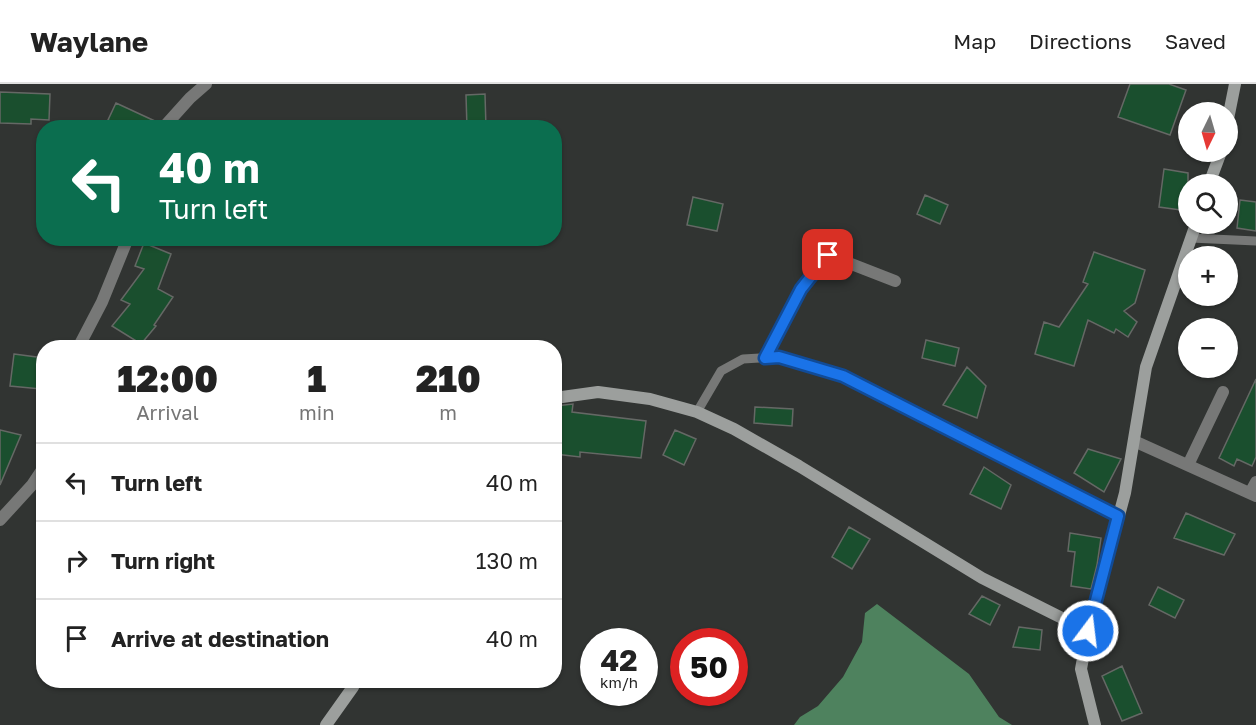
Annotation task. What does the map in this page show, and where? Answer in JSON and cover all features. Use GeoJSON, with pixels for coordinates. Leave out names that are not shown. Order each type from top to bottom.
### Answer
{"type":"FeatureCollection","features":[{"type":"Feature","properties":{"kind":"street"},"geometry":{"type":"LineString","coordinates":[[169,120],[206,84]]}},
{"type":"Feature","properties":{"kind":"street"},"geometry":{"type":"LineString","coordinates":[[1231,102],[1235,84]]}},
{"type":"Feature","properties":{"kind":"street"},"geometry":{"type":"LineString","coordinates":[[1095,725],[1081,669],[1088,631],[1125,493],[1146,367],[1192,234]]}},
{"type":"Feature","properties":{"kind":"street"},"geometry":{"type":"LineString","coordinates":[[82,340],[102,302],[125,246]]}},
{"type":"Feature","properties":{"kind":"street"},"geometry":{"type":"LineString","coordinates":[[765,358],[801,289],[828,255],[895,281]]}},
{"type":"Feature","properties":{"kind":"street"},"geometry":{"type":"LineString","coordinates":[[562,397],[598,392],[650,399],[697,412],[734,429],[799,466],[982,578],[1088,631]]}},
{"type":"Feature","properties":{"kind":"street"},"geometry":{"type":"LineString","coordinates":[[1188,465],[1223,392]]}},
{"type":"Feature","properties":{"kind":"street"},"geometry":{"type":"LineString","coordinates":[[1134,441],[1188,465],[1254,490]]}},
{"type":"Feature","properties":{"kind":"street"},"geometry":{"type":"LineString","coordinates":[[0,520],[36,479]]}},
{"type":"Feature","properties":{"kind":"street"},"geometry":{"type":"LineString","coordinates":[[326,725],[352,688]]}},
{"type":"Feature","properties":{"kind":"lane"},"geometry":{"type":"LineString","coordinates":[[1191,238],[1256,241]]}},
{"type":"Feature","properties":{"kind":"lane"},"geometry":{"type":"LineString","coordinates":[[697,412],[721,371],[743,359],[779,357],[843,376],[1118,516]]}},
{"type":"Feature","properties":{"kind":"shaded area"},"geometry":{"type":"Polygon","coordinates":[[[877,604],[969,674],[999,717],[1012,725],[794,725],[800,717],[818,706],[843,677],[862,642],[865,613],[877,604]]]}},
{"type":"Feature","properties":{"kind":"building"},"geometry":{"type":"Polygon","coordinates":[[[1130,84],[1169,84],[1186,90],[1182,102],[1178,102],[1178,112],[1170,135],[1118,117],[1130,84]]]}},
{"type":"Feature","properties":{"kind":"building"},"geometry":{"type":"Polygon","coordinates":[[[0,92],[50,94],[49,120],[31,119],[31,124],[0,123],[0,92]]]}},
{"type":"Feature","properties":{"kind":"building"},"geometry":{"type":"Polygon","coordinates":[[[485,94],[486,120],[467,120],[466,95],[485,94]]]}},
{"type":"Feature","properties":{"kind":"building"},"geometry":{"type":"Polygon","coordinates":[[[116,103],[153,120],[108,120],[116,103]]]}},
{"type":"Feature","properties":{"kind":"building"},"geometry":{"type":"Polygon","coordinates":[[[1164,169],[1188,173],[1178,174],[1178,210],[1159,207],[1164,169]]]}},
{"type":"Feature","properties":{"kind":"building"},"geometry":{"type":"Polygon","coordinates":[[[925,195],[948,205],[940,224],[917,214],[925,195]]]}},
{"type":"Feature","properties":{"kind":"building"},"geometry":{"type":"Polygon","coordinates":[[[693,197],[723,204],[717,231],[687,225],[693,197]]]}},
{"type":"Feature","properties":{"kind":"building"},"geometry":{"type":"Polygon","coordinates":[[[1240,200],[1256,202],[1256,231],[1238,228],[1240,200]]]}},
{"type":"Feature","properties":{"kind":"building"},"geometry":{"type":"Polygon","coordinates":[[[143,246],[151,246],[171,254],[158,289],[173,297],[154,325],[156,326],[144,340],[135,340],[112,326],[130,304],[121,300],[144,269],[135,266],[143,246]]]}},
{"type":"Feature","properties":{"kind":"building"},"geometry":{"type":"Polygon","coordinates":[[[1094,252],[1145,270],[1135,303],[1124,311],[1137,322],[1128,337],[1116,329],[1114,333],[1088,320],[1074,366],[1035,354],[1044,322],[1059,327],[1088,284],[1083,282],[1094,252]]]}},
{"type":"Feature","properties":{"kind":"building"},"geometry":{"type":"Polygon","coordinates":[[[926,340],[959,348],[955,366],[922,358],[926,340]]]}},
{"type":"Feature","properties":{"kind":"building"},"geometry":{"type":"Polygon","coordinates":[[[14,354],[36,357],[36,389],[10,386],[14,354]]]}},
{"type":"Feature","properties":{"kind":"building"},"geometry":{"type":"Polygon","coordinates":[[[967,367],[986,386],[977,418],[943,405],[967,367]]]}},
{"type":"Feature","properties":{"kind":"building"},"geometry":{"type":"Polygon","coordinates":[[[1256,379],[1256,457],[1252,466],[1237,459],[1234,466],[1219,458],[1256,379]]]}},
{"type":"Feature","properties":{"kind":"building"},"geometry":{"type":"Polygon","coordinates":[[[573,404],[572,412],[646,421],[641,458],[580,452],[580,457],[562,455],[562,405],[573,404]]]}},
{"type":"Feature","properties":{"kind":"building"},"geometry":{"type":"Polygon","coordinates":[[[755,407],[793,409],[792,426],[754,423],[755,407]]]}},
{"type":"Feature","properties":{"kind":"building"},"geometry":{"type":"Polygon","coordinates":[[[0,430],[21,435],[0,485],[0,430]]]}},
{"type":"Feature","properties":{"kind":"building"},"geometry":{"type":"Polygon","coordinates":[[[675,430],[696,439],[684,465],[663,455],[675,430]]]}},
{"type":"Feature","properties":{"kind":"building"},"geometry":{"type":"Polygon","coordinates":[[[1088,449],[1121,459],[1104,492],[1074,473],[1088,449]]]}},
{"type":"Feature","properties":{"kind":"building"},"geometry":{"type":"Polygon","coordinates":[[[984,467],[1011,485],[1001,509],[970,494],[984,467]]]}},
{"type":"Feature","properties":{"kind":"building"},"geometry":{"type":"Polygon","coordinates":[[[1186,513],[1235,534],[1224,555],[1174,538],[1186,513]]]}},
{"type":"Feature","properties":{"kind":"building"},"geometry":{"type":"Polygon","coordinates":[[[849,527],[870,539],[852,569],[832,557],[849,527]]]}},
{"type":"Feature","properties":{"kind":"building"},"geometry":{"type":"Polygon","coordinates":[[[1070,533],[1101,538],[1091,589],[1071,586],[1075,552],[1068,551],[1070,533]]]}},
{"type":"Feature","properties":{"kind":"building"},"geometry":{"type":"Polygon","coordinates":[[[1158,587],[1184,600],[1175,618],[1149,605],[1158,587]]]}},
{"type":"Feature","properties":{"kind":"building"},"geometry":{"type":"Polygon","coordinates":[[[982,596],[1000,605],[990,625],[969,614],[982,596]]]}},
{"type":"Feature","properties":{"kind":"building"},"geometry":{"type":"Polygon","coordinates":[[[1019,627],[1042,630],[1040,650],[1013,647],[1019,627]]]}},
{"type":"Feature","properties":{"kind":"building"},"geometry":{"type":"Polygon","coordinates":[[[1122,666],[1142,713],[1122,721],[1102,676],[1122,666]]]}},
{"type":"Feature","properties":{"kind":"route"},"geometry":{"type":"LineString","coordinates":[[828,255],[801,289],[765,358],[779,357],[843,376],[1118,516],[1088,631]]}}]}
